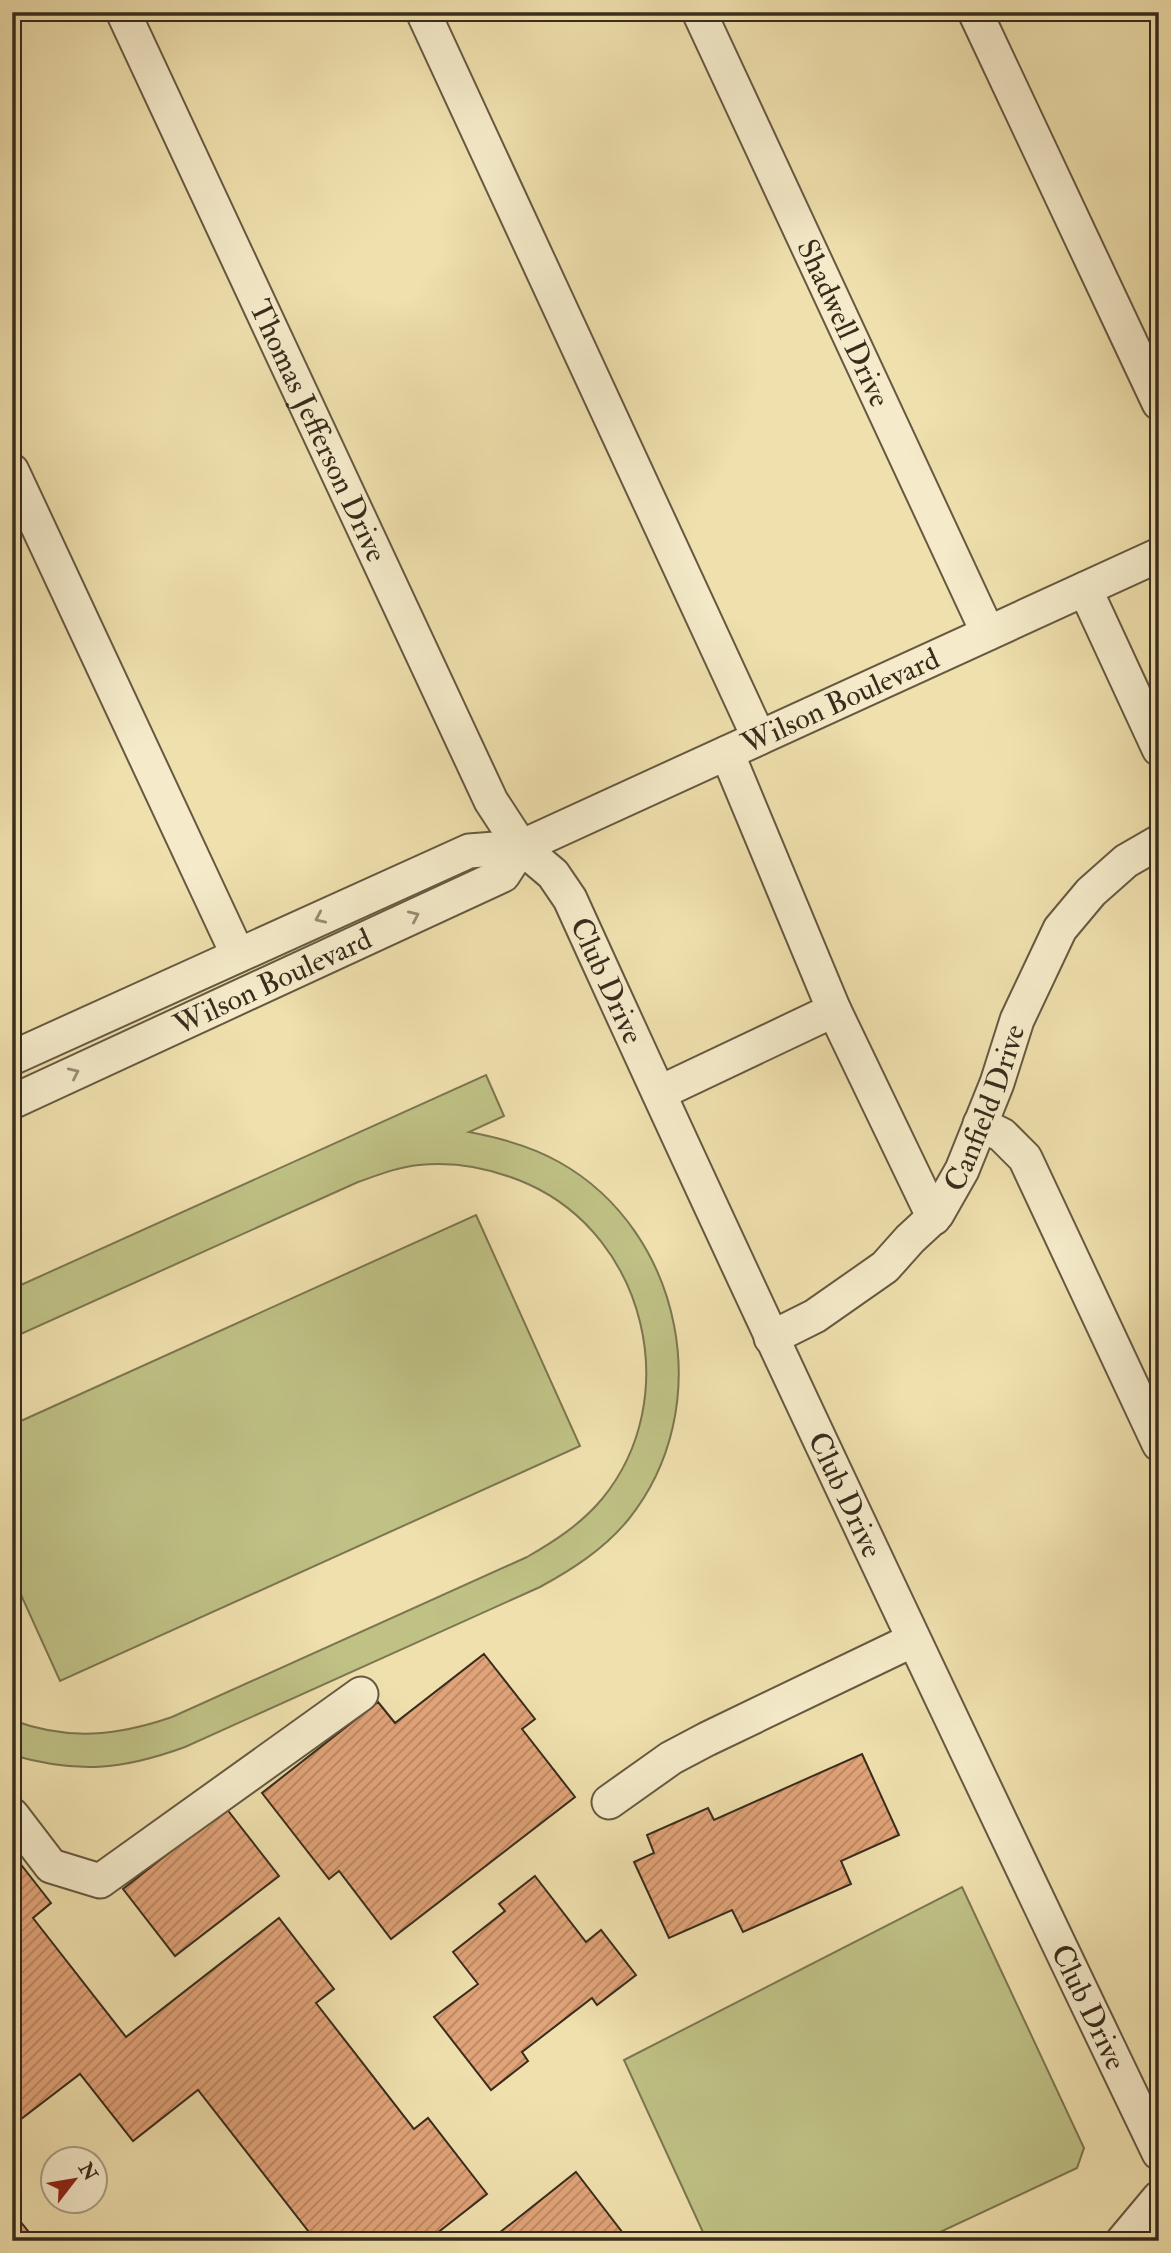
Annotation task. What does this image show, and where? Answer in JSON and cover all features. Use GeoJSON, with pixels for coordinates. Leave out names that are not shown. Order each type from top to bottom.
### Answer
{"type":"FeatureCollection","features":[{"type":"Feature","properties":{"kind":"street","name":"Thomas Jefferson Drive"},"geometry":{"type":"LineString","coordinates":[[122,12],[491,801],[521,847]]}},
{"type":"Feature","properties":{"kind":"street"},"geometry":{"type":"LineString","coordinates":[[424,12],[759,738]]}},
{"type":"Feature","properties":{"kind":"street","name":"Shadwell Drive"},"geometry":{"type":"LineString","coordinates":[[699,12],[988,633]]}},
{"type":"Feature","properties":{"kind":"street"},"geometry":{"type":"LineString","coordinates":[[975,12],[1159,403]]}},
{"type":"Feature","properties":{"kind":"street"},"geometry":{"type":"LineString","coordinates":[[12,471],[238,956]]}},
{"type":"Feature","properties":{"kind":"street","name":"Wilson Boulevard"},"geometry":{"type":"LineString","coordinates":[[12,1058],[469,851],[521,847],[1159,555]]}},
{"type":"Feature","properties":{"kind":"street"},"geometry":{"type":"LineString","coordinates":[[1085,589],[1159,749]]}},
{"type":"Feature","properties":{"kind":"street"},"geometry":{"type":"LineString","coordinates":[[727,753],[834,1010],[934,1218]]}},
{"type":"Feature","properties":{"kind":"street","name":"Canfield Drive"},"geometry":{"type":"LineString","coordinates":[[771,1338],[815,1316],[884,1266],[934,1218],[962,1170],[997,1083],[1017,1020],[1060,929],[1091,892],[1126,861],[1159,842]]}},
{"type":"Feature","properties":{"kind":"street","name":"Wilson Boulevard"},"geometry":{"type":"LineString","coordinates":[[12,1102],[503,876],[521,847]]}},
{"type":"Feature","properties":{"kind":"street","name":"Club Drive"},"geometry":{"type":"LineString","coordinates":[[521,847],[553,874],[570,899],[771,1338],[1159,2153]]}},
{"type":"Feature","properties":{"kind":"street"},"geometry":{"type":"LineString","coordinates":[[659,1093],[834,1010]]}},
{"type":"Feature","properties":{"kind":"street"},"geometry":{"type":"LineString","coordinates":[[980,1124],[1002,1135],[1025,1158],[1159,1444]]}},
{"type":"Feature","properties":{"kind":"street"},"geometry":{"type":"LineString","coordinates":[[610,1802],[683,1752],[913,1640]]}},
{"type":"Feature","properties":{"kind":"street"},"geometry":{"type":"LineString","coordinates":[[12,1815],[51,1866],[100,1881],[361,1694]]}},
{"type":"Feature","properties":{"kind":"street"},"geometry":{"type":"LineString","coordinates":[[1124,2241],[1159,2198]]}},
{"type":"Feature","properties":{"kind":"green space"},"geometry":{"type":"Polygon","coordinates":[[[486,1075],[504,1116],[469,1132],[538,1151],[559,1162],[602,1193],[635,1232],[659,1277],[674,1326],[679,1376],[673,1427],[656,1476],[628,1520],[587,1558],[540,1587],[185,1747],[141,1761],[100,1767],[58,1765],[12,1755],[12,1720],[53,1731],[92,1734],[132,1728],[172,1717],[527,1557],[567,1531],[602,1499],[627,1459],[642,1415],[646,1369],[640,1324],[625,1280],[601,1241],[568,1209],[528,1184],[488,1170],[461,1165],[419,1165],[358,1182],[12,1338],[12,1289],[486,1075]]]}},
{"type":"Feature","properties":{"kind":"green space"},"geometry":{"type":"Polygon","coordinates":[[[476,1215],[580,1446],[60,1681],[12,1575],[12,1425],[476,1215]]]}},
{"type":"Feature","properties":{"kind":"green space"},"geometry":{"type":"Polygon","coordinates":[[[962,1887],[1084,2148],[1077,2168],[921,2241],[707,2241],[624,2060],[962,1887]]]}},
{"type":"Feature","properties":{"kind":"building"},"geometry":{"type":"Polygon","coordinates":[[[484,1654],[535,1719],[522,1729],[575,1797],[391,1939],[339,1871],[329,1879],[262,1793],[378,1702],[395,1723],[484,1654]]]}},
{"type":"Feature","properties":{"kind":"building"},"geometry":{"type":"Polygon","coordinates":[[[862,1754],[899,1835],[841,1861],[851,1884],[743,1932],[732,1910],[669,1938],[634,1862],[654,1853],[647,1835],[708,1808],[714,1820],[862,1754]]]}},
{"type":"Feature","properties":{"kind":"building"},"geometry":{"type":"Polygon","coordinates":[[[226,1808],[279,1876],[175,1956],[123,1889],[226,1808]]]}},
{"type":"Feature","properties":{"kind":"building"},"geometry":{"type":"Polygon","coordinates":[[[12,1853],[51,1903],[33,1918],[126,2037],[279,1918],[334,1989],[316,2003],[414,2129],[428,2118],[487,2194],[427,2241],[316,2241],[198,2090],[133,2141],[80,2074],[12,2126],[12,1853]]]}},
{"type":"Feature","properties":{"kind":"building"},"geometry":{"type":"Polygon","coordinates":[[[535,1876],[586,1942],[601,1930],[636,1975],[597,2005],[592,1998],[522,2052],[528,2061],[491,2090],[434,2017],[478,1984],[453,1952],[505,1911],[499,1904],[535,1876]]]}},
{"type":"Feature","properties":{"kind":"building"},"geometry":{"type":"Polygon","coordinates":[[[576,2172],[629,2241],[489,2241],[576,2172]]]}},
{"type":"Feature","properties":{"kind":"building"},"geometry":{"type":"Polygon","coordinates":[[[12,2211],[36,2241],[12,2241],[12,2211]]]}}]}
